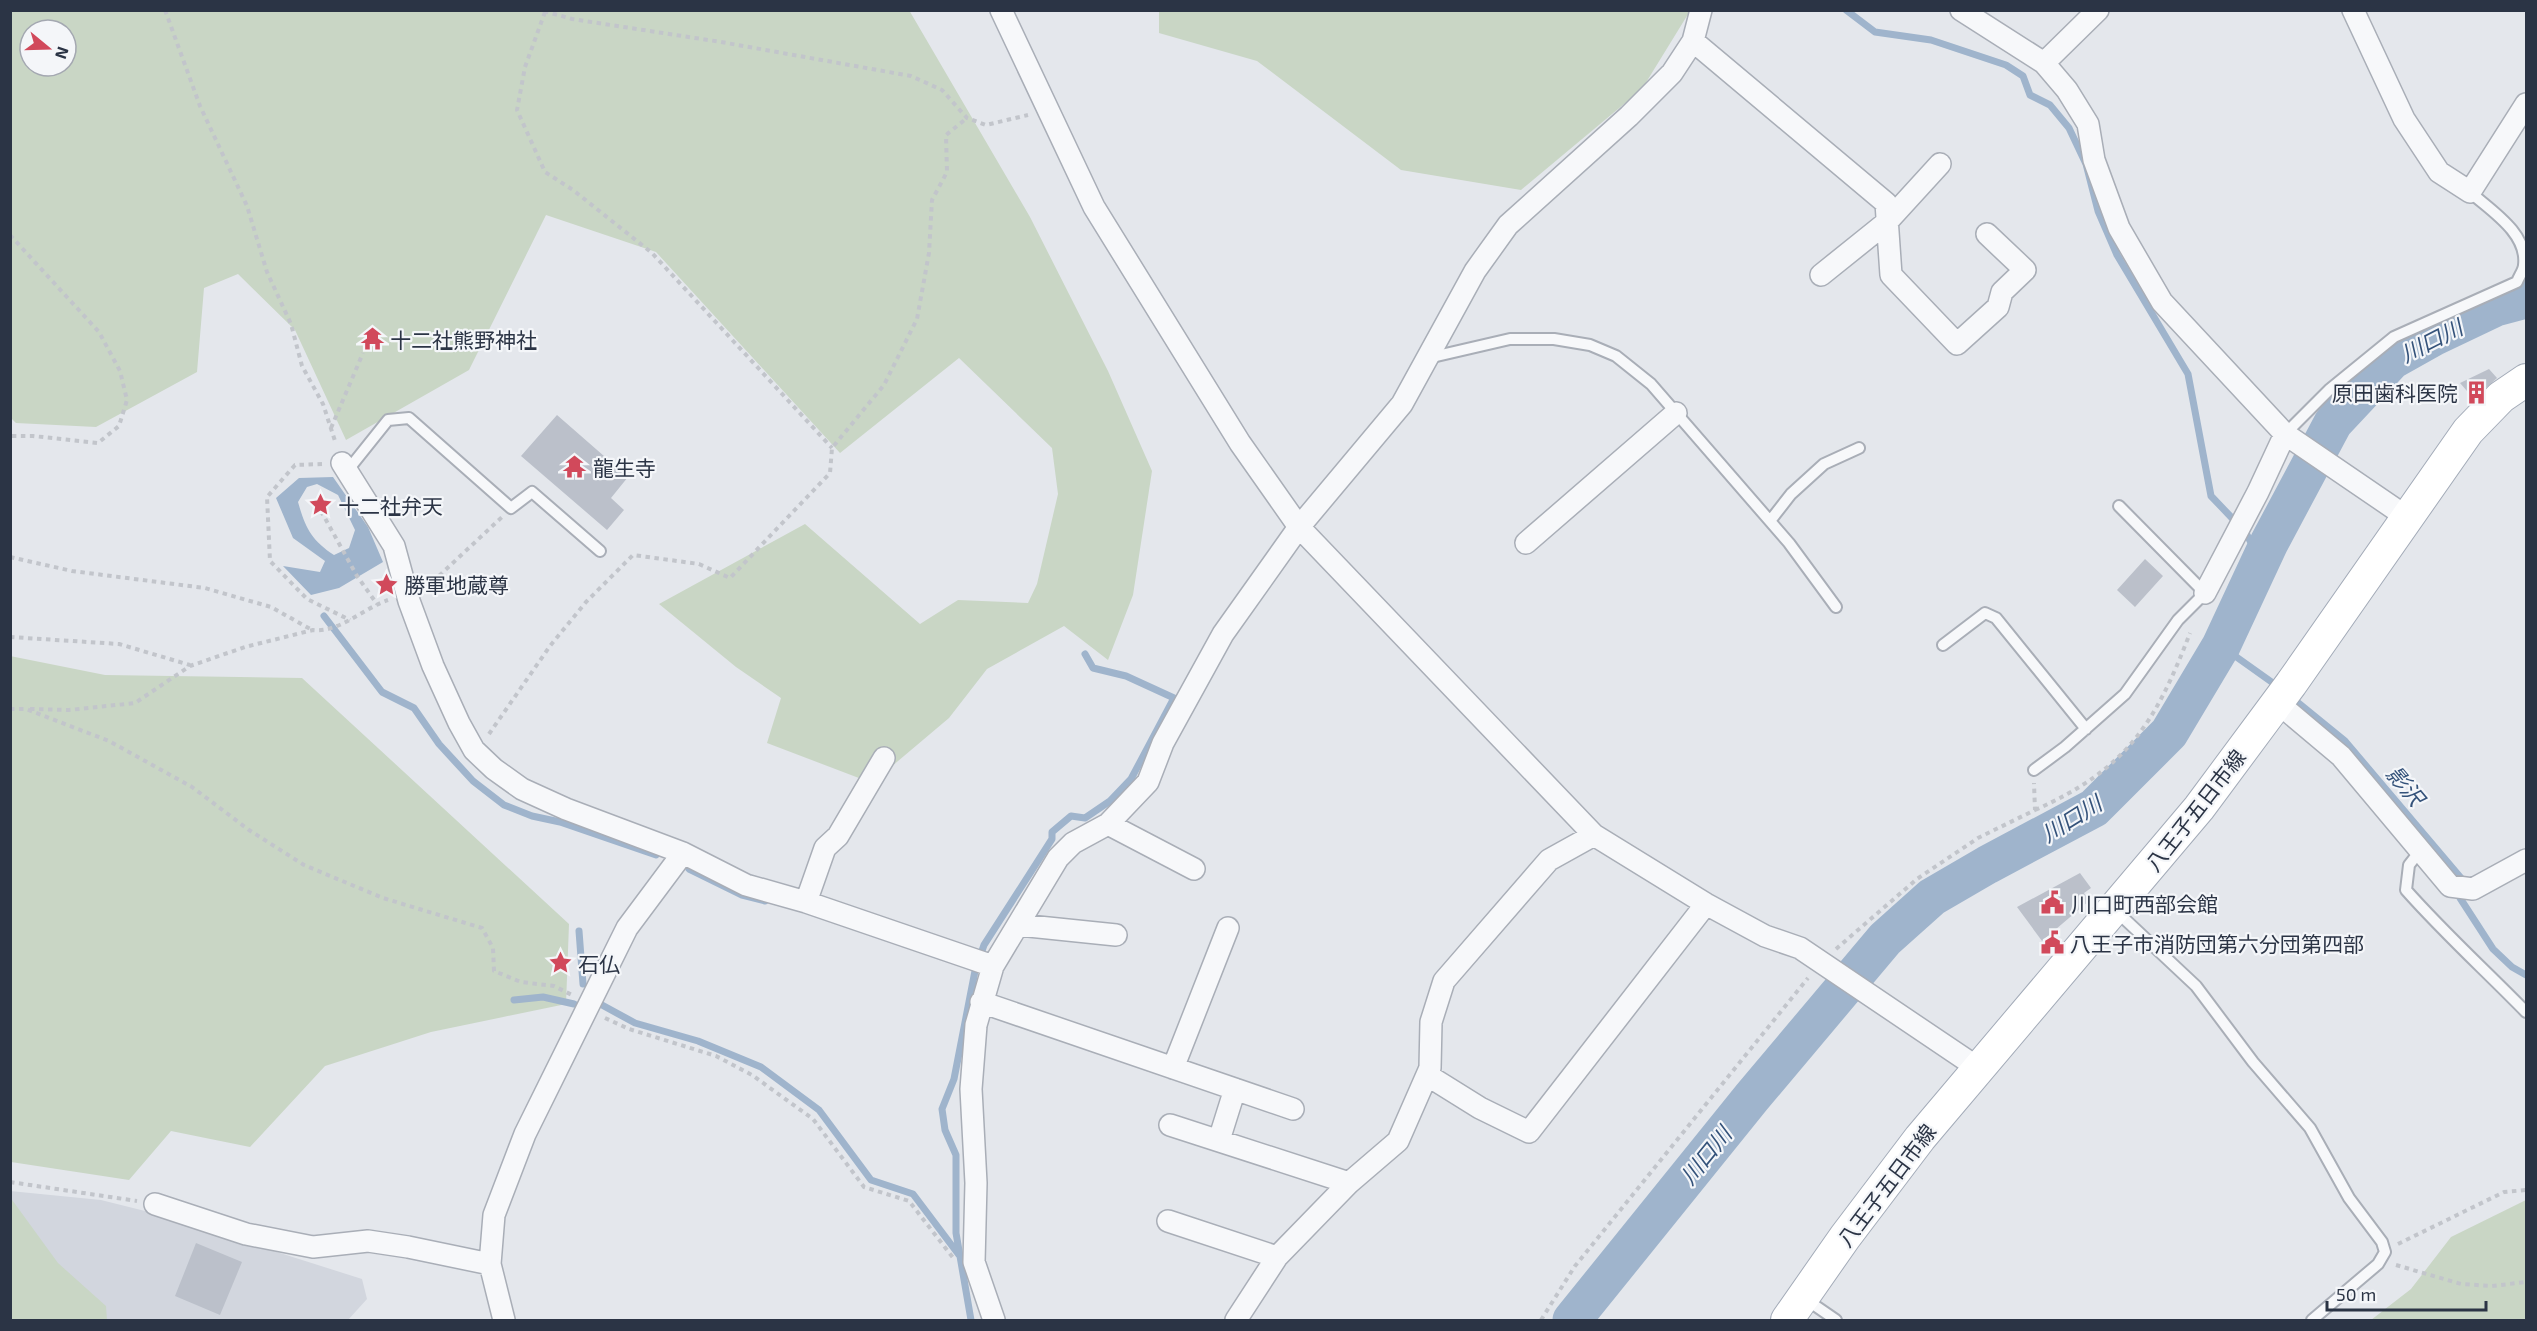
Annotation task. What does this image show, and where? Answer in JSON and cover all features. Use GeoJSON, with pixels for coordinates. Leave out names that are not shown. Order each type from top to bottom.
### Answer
{"type":"FeatureCollection","features":[{"type":"Feature","properties":{"kind":"main road","name":"八王子五日市線"},"geometry":{"type":"LineString","coordinates":[[1795,1309],[1898,1166],[1978,1068],[2115,910],[2199,808],[2284,694],[2408,518],[2440,467],[2477,420],[2501,397],[2526,380]]}},
{"type":"Feature","properties":{"kind":"street"},"geometry":{"type":"LineString","coordinates":[[1001,10],[1046,111],[1094,207],[1240,443],[1299,527],[1594,835],[1706,904],[1765,936],[1800,948],[1978,1068]]}},
{"type":"Feature","properties":{"kind":"street"},"geometry":{"type":"LineString","coordinates":[[994,1320],[974,1262],[976,1183],[971,1089],[976,1025],[992,966],[1058,858],[1073,843],[1108,824],[1148,782],[1163,743],[1223,634],[1299,527],[1402,404],[1475,271],[1508,225],[1672,74],[1693,41],[1701,10]]}},
{"type":"Feature","properties":{"kind":"street"},"geometry":{"type":"LineString","coordinates":[[1961,10],[2044,63],[2067,90],[2088,124],[2094,160],[2119,228],[2162,302],[2290,438],[2408,518]]}},
{"type":"Feature","properties":{"kind":"street"},"geometry":{"type":"LineString","coordinates":[[2044,63],[2098,10]]}},
{"type":"Feature","properties":{"kind":"street"},"geometry":{"type":"LineString","coordinates":[[2353,10],[2404,119],[2439,172],[2470,192],[2526,104]]}},
{"type":"Feature","properties":{"kind":"street"},"geometry":{"type":"LineString","coordinates":[[1693,41],[1886,204],[1891,275],[1957,344],[1998,307],[2002,292],[2025,270],[1987,234]]}},
{"type":"Feature","properties":{"kind":"street"},"geometry":{"type":"LineString","coordinates":[[1821,275],[1887,222],[1940,165]]}},
{"type":"Feature","properties":{"kind":"street"},"geometry":{"type":"LineString","coordinates":[[1526,543],[1676,413]]}},
{"type":"Feature","properties":{"kind":"street"},"geometry":{"type":"LineString","coordinates":[[2205,593],[2258,492],[2290,438]]}},
{"type":"Feature","properties":{"kind":"street"},"geometry":{"type":"LineString","coordinates":[[345,467],[394,546],[406,593],[433,666],[459,723],[474,750],[494,769],[522,789],[566,809],[683,853],[746,885],[806,902],[992,966]]}},
{"type":"Feature","properties":{"kind":"street"},"geometry":{"type":"LineString","coordinates":[[2284,694],[2341,756],[2450,886],[2474,889],[2526,860]]}},
{"type":"Feature","properties":{"kind":"street"},"geometry":{"type":"LineString","coordinates":[[806,902],[825,848],[838,836],[884,758]]}},
{"type":"Feature","properties":{"kind":"street"},"geometry":{"type":"LineString","coordinates":[[1108,824],[1194,868]]}},
{"type":"Feature","properties":{"kind":"street"},"geometry":{"type":"LineString","coordinates":[[1236,1320],[1277,1257],[1349,1183],[1398,1141],[1430,1068],[1431,1022],[1444,981],[1549,860],[1594,835]]}},
{"type":"Feature","properties":{"kind":"street"},"geometry":{"type":"LineString","coordinates":[[504,1320],[490,1264],[494,1215],[525,1134],[627,928],[683,853]]}},
{"type":"Feature","properties":{"kind":"street"},"geometry":{"type":"LineString","coordinates":[[1427,1075],[1480,1108],[1529,1132],[1706,904]]}},
{"type":"Feature","properties":{"kind":"street"},"geometry":{"type":"LineString","coordinates":[[1018,925],[1116,936]]}},
{"type":"Feature","properties":{"kind":"street"},"geometry":{"type":"LineString","coordinates":[[1173,1068],[1228,928]]}},
{"type":"Feature","properties":{"kind":"street"},"geometry":{"type":"LineString","coordinates":[[981,1002],[1293,1109]]}},
{"type":"Feature","properties":{"kind":"street"},"geometry":{"type":"LineString","coordinates":[[1218,1140],[1235,1089]]}},
{"type":"Feature","properties":{"kind":"street"},"geometry":{"type":"LineString","coordinates":[[1170,1125],[1349,1183]]}},
{"type":"Feature","properties":{"kind":"street"},"geometry":{"type":"LineString","coordinates":[[155,1204],[246,1234],[313,1247],[368,1241],[490,1264]]}},
{"type":"Feature","properties":{"kind":"street"},"geometry":{"type":"LineString","coordinates":[[1168,1221],[1277,1257]]}},
{"type":"Feature","properties":{"kind":"lane"},"geometry":{"type":"LineString","coordinates":[[2290,438],[2329,390],[2394,337],[2517,282],[2524,266],[2523,248],[2511,229],[2470,192]]}},
{"type":"Feature","properties":{"kind":"lane"},"geometry":{"type":"LineString","coordinates":[[1428,358],[1510,339],[1554,339],[1590,345],[1616,356],[1651,384],[1790,543],[1836,607]]}},
{"type":"Feature","properties":{"kind":"lane"},"geometry":{"type":"LineString","coordinates":[[345,467],[388,420],[409,418],[511,507],[532,492],[600,551]]}},
{"type":"Feature","properties":{"kind":"lane"},"geometry":{"type":"LineString","coordinates":[[1770,521],[1791,494],[1824,464],[1858,448]]}},
{"type":"Feature","properties":{"kind":"lane"},"geometry":{"type":"LineString","coordinates":[[2034,770],[2086,729],[2125,694],[2178,620],[2205,593],[2119,506]]}},
{"type":"Feature","properties":{"kind":"lane"},"geometry":{"type":"LineString","coordinates":[[1943,645],[1985,613],[1996,618],[2086,729]]}},
{"type":"Feature","properties":{"kind":"lane"},"geometry":{"type":"LineString","coordinates":[[2420,851],[2409,865],[2406,890],[2441,930],[2462,945],[2526,1012]]}},
{"type":"Feature","properties":{"kind":"lane"},"geometry":{"type":"LineString","coordinates":[[2115,910],[2196,986],[2253,1062],[2310,1128],[2349,1198],[2382,1242],[2385,1252],[2378,1264],[2312,1320]]}},
{"type":"Feature","properties":{"kind":"lane"},"geometry":{"type":"LineString","coordinates":[[1795,1309],[1836,1320]]}},
{"type":"Feature","properties":{"kind":"path"},"geometry":{"type":"LineString","coordinates":[[165,10],[200,106],[247,206],[267,272],[291,324],[302,366],[322,404],[345,467],[294,465],[267,497],[270,561],[307,599],[348,621]]}},
{"type":"Feature","properties":{"kind":"path"},"geometry":{"type":"LineString","coordinates":[[832,448],[652,253],[573,190],[545,172],[517,110],[525,67],[544,11],[572,19],[722,42],[911,76],[942,90],[967,118],[986,125],[1046,111]]}},
{"type":"Feature","properties":{"kind":"path"},"geometry":{"type":"LineString","coordinates":[[496,727],[550,646],[586,603],[633,555],[699,564],[730,578],[830,473],[832,448],[884,385],[917,319],[929,254],[932,200],[947,172],[946,135],[967,118]]}},
{"type":"Feature","properties":{"kind":"path"},"geometry":{"type":"LineString","coordinates":[[10,235],[99,332],[120,371],[127,400],[119,426],[98,443],[33,436],[10,436]]}},
{"type":"Feature","properties":{"kind":"path"},"geometry":{"type":"LineString","coordinates":[[332,428],[363,353]]}},
{"type":"Feature","properties":{"kind":"path"},"geometry":{"type":"LineString","coordinates":[[321,511],[357,576],[377,604]]}},
{"type":"Feature","properties":{"kind":"path"},"geometry":{"type":"LineString","coordinates":[[432,583],[490,529]]}},
{"type":"Feature","properties":{"kind":"path"},"geometry":{"type":"LineString","coordinates":[[10,557],[72,571],[205,588],[271,607],[313,630]]}},
{"type":"Feature","properties":{"kind":"path"},"geometry":{"type":"LineString","coordinates":[[10,709],[69,710],[135,702],[190,666],[245,647],[313,630],[321,631],[348,621],[377,604],[406,593]]}},
{"type":"Feature","properties":{"kind":"path"},"geometry":{"type":"LineString","coordinates":[[1541,1320],[1575,1266],[1821,962],[1917,879],[2008,822],[2060,799],[2098,775],[2122,755],[2152,717],[2170,684],[2205,593]]}},
{"type":"Feature","properties":{"kind":"path"},"geometry":{"type":"LineString","coordinates":[[10,637],[119,644],[190,666]]}},
{"type":"Feature","properties":{"kind":"path"},"geometry":{"type":"LineString","coordinates":[[26,709],[109,741],[176,778],[249,830],[304,865],[383,898],[482,928],[493,948],[494,971],[521,982],[554,986],[574,997],[588,1010],[629,1029],[716,1056],[752,1075],[813,1119],[864,1187],[909,1201],[958,1264]]}},
{"type":"Feature","properties":{"kind":"path"},"geometry":{"type":"LineString","coordinates":[[2034,770],[2035,810]]}},
{"type":"Feature","properties":{"kind":"path"},"geometry":{"type":"LineString","coordinates":[[10,1182],[155,1204]]}},
{"type":"Feature","properties":{"kind":"path"},"geometry":{"type":"LineString","coordinates":[[2385,1252],[2432,1226],[2504,1192],[2526,1190]]}},
{"type":"Feature","properties":{"kind":"path"},"geometry":{"type":"LineString","coordinates":[[2378,1264],[2404,1265],[2461,1284],[2492,1286],[2526,1282]]}},
{"type":"Feature","properties":{"kind":"shaded area"},"geometry":{"type":"Polygon","coordinates":[[[10,1191],[101,1200],[157,1214],[362,1279],[367,1299],[348,1320],[11,1320],[10,1191]]]}},
{"type":"Feature","properties":{"kind":"green space"},"geometry":{"type":"Polygon","coordinates":[[[909,10],[1030,217],[1108,371],[1152,471],[1133,595],[1108,660],[1064,626],[987,669],[949,718],[872,783],[767,743],[781,698],[736,667],[659,604],[805,524],[920,624],[958,600],[1028,603],[1037,584],[1058,494],[1052,448],[959,358],[840,453],[656,252],[546,215],[469,370],[346,440],[295,330],[238,274],[204,288],[197,372],[96,427],[16,423],[11,418],[11,11],[909,10]]]}},
{"type":"Feature","properties":{"kind":"green space"},"geometry":{"type":"Polygon","coordinates":[[[1159,10],[1690,11],[1642,89],[1521,190],[1401,170],[1257,61],[1159,33],[1159,10]]]}},
{"type":"Feature","properties":{"kind":"green space"},"geometry":{"type":"Polygon","coordinates":[[[10,656],[105,675],[302,678],[569,924],[566,1004],[431,1032],[325,1066],[250,1147],[171,1131],[129,1180],[11,1162],[10,656]]]}},
{"type":"Feature","properties":{"kind":"green space"},"geometry":{"type":"Polygon","coordinates":[[[10,1197],[58,1263],[106,1306],[107,1320],[11,1320],[10,1197]]]}},
{"type":"Feature","properties":{"kind":"green space"},"geometry":{"type":"Polygon","coordinates":[[[2526,1200],[2526,1320],[2371,1320],[2411,1289],[2451,1237],[2526,1200]]]}},
{"type":"Feature","properties":{"kind":"water"},"geometry":{"type":"Polygon","coordinates":[[[333,477],[368,527],[383,562],[339,588],[311,595],[283,566],[320,572],[325,561],[293,538],[276,498],[299,478],[333,477]],[[317,484],[307,487],[298,502],[303,519],[314,538],[334,555],[349,548],[355,530],[338,495],[317,484]]]}},
{"type":"Feature","properties":{"kind":"building","name":"原田歯科医院"},"geometry":{"type":"Polygon","coordinates":[[[2489,369],[2497,378],[2474,399],[2460,383],[2489,369]]]}},
{"type":"Feature","properties":{"kind":"building","name":"龍生寺"},"geometry":{"type":"Polygon","coordinates":[[[557,415],[628,477],[611,498],[624,510],[607,530],[521,456],[557,415]]]}},
{"type":"Feature","properties":{"kind":"building"},"geometry":{"type":"Polygon","coordinates":[[[2145,559],[2163,576],[2135,607],[2117,590],[2145,559]]]}},
{"type":"Feature","properties":{"kind":"building","name":"川口町西部会館"},"geometry":{"type":"Polygon","coordinates":[[[2080,873],[2091,888],[2084,893],[2089,901],[2042,941],[2017,907],[2080,873]]]}},
{"type":"Feature","properties":{"kind":"building"},"geometry":{"type":"Polygon","coordinates":[[[196,1243],[242,1262],[220,1315],[175,1296],[196,1243]]]}},
{"type":"Feature","properties":{"kind":"waterway"},"geometry":{"type":"LineString","coordinates":[[1846,10],[1875,32],[1931,40],[2006,65],[2023,76],[2030,95],[2050,105],[2069,128],[2086,164],[2098,211],[2117,255],[2188,374],[2211,496],[2232,518]]}},
{"type":"Feature","properties":{"kind":"waterway","name":"川口川"},"geometry":{"type":"LineString","coordinates":[[1572,1320],[1752,1097],[1885,939],[1932,897],[2094,808],[2169,733],[2221,646],[2269,543],[2333,423],[2392,360],[2433,337],[2496,307],[2526,299]]}},
{"type":"Feature","properties":{"kind":"waterway"},"geometry":{"type":"LineString","coordinates":[[2247,535],[2261,561]]}},
{"type":"Feature","properties":{"kind":"waterway"},"geometry":{"type":"LineString","coordinates":[[324,616],[382,692],[414,708],[439,744],[473,781],[504,805],[656,855]]}},
{"type":"Feature","properties":{"kind":"waterway","name":"影沢"},"geometry":{"type":"LineString","coordinates":[[2221,646],[2280,688]]}},
{"type":"Feature","properties":{"kind":"waterway"},"geometry":{"type":"LineString","coordinates":[[971,1320],[956,1233],[956,1155],[945,1130],[942,1109],[954,1079],[975,971],[984,945],[1052,839],[1052,832],[1071,816],[1085,818],[1110,801],[1131,779],[1174,698],[1126,676],[1093,668],[1085,654]]}},
{"type":"Feature","properties":{"kind":"waterway","name":"影沢"},"geometry":{"type":"LineString","coordinates":[[2291,697],[2345,741],[2461,878],[2460,898],[2493,949],[2512,967],[2526,975]]}},
{"type":"Feature","properties":{"kind":"waterway"},"geometry":{"type":"LineString","coordinates":[[689,869],[742,895],[765,901]]}},
{"type":"Feature","properties":{"kind":"waterway"},"geometry":{"type":"LineString","coordinates":[[579,931],[583,984]]}},
{"type":"Feature","properties":{"kind":"waterway"},"geometry":{"type":"LineString","coordinates":[[514,1000],[543,997],[574,1004]]}},
{"type":"Feature","properties":{"kind":"waterway"},"geometry":{"type":"LineString","coordinates":[[602,1005],[635,1023],[698,1041],[761,1067],[819,1110],[871,1180],[913,1194],[959,1255]]}},
{"type":"Feature","properties":{"kind":"place","name":"十二社熊野神社"},"geometry":{"type":"Point","coordinates":[372,339]}},
{"type":"Feature","properties":{"kind":"place","name":"原田歯科医院"},"geometry":{"type":"Point","coordinates":[2476,392]}},
{"type":"Feature","properties":{"kind":"place","name":"龍生寺"},"geometry":{"type":"Point","coordinates":[575,467]}},
{"type":"Feature","properties":{"kind":"place","name":"十二社弁天"},"geometry":{"type":"Point","coordinates":[320,505]}},
{"type":"Feature","properties":{"kind":"place","name":"勝軍地蔵尊"},"geometry":{"type":"Point","coordinates":[386,584]}},
{"type":"Feature","properties":{"kind":"place","name":"川口町西部会館"},"geometry":{"type":"Point","coordinates":[2053,903]}},
{"type":"Feature","properties":{"kind":"place","name":"八王子市消防団第六分団第四部"},"geometry":{"type":"Point","coordinates":[2052,943]}},
{"type":"Feature","properties":{"kind":"place","name":"石仏"},"geometry":{"type":"Point","coordinates":[560,963]}}]}
